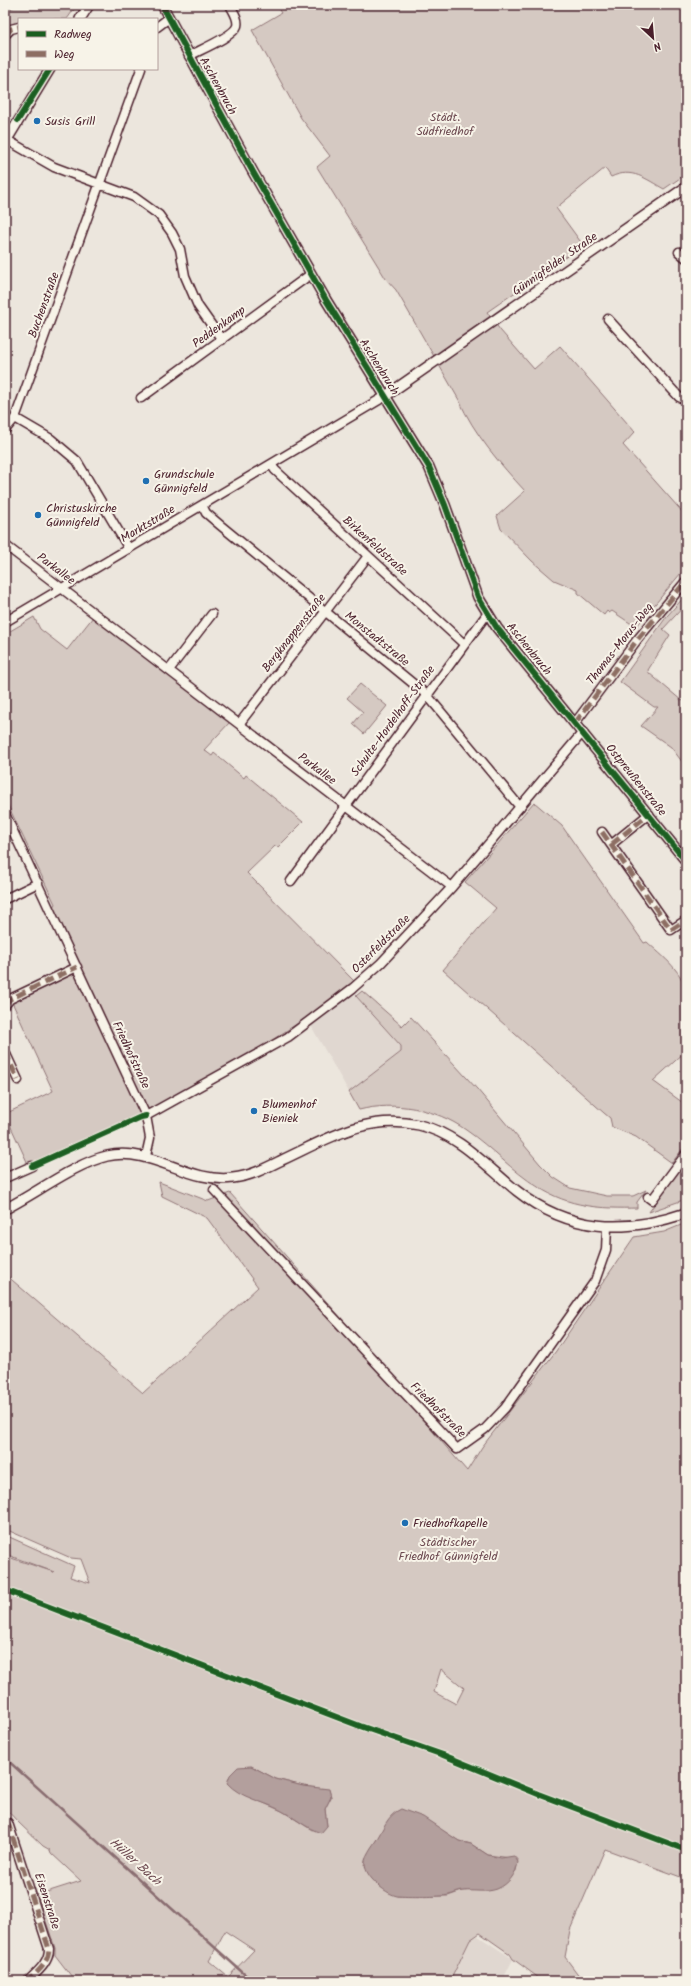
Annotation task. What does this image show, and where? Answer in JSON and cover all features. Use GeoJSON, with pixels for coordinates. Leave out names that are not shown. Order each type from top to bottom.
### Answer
{"type":"FeatureCollection","features":[{"type":"Feature","properties":{"kind":"street"},"geometry":{"type":"LineString","coordinates":[[81,18],[89,5]]}},
{"type":"Feature","properties":{"kind":"street","name":"Aschenbruch"},"geometry":{"type":"LineString","coordinates":[[162,5],[311,274],[435,479],[478,597],[497,628],[583,732]]}},
{"type":"Feature","properties":{"kind":"street"},"geometry":{"type":"LineString","coordinates":[[189,56],[232,33],[237,25],[236,16],[230,5]]}},
{"type":"Feature","properties":{"kind":"street"},"geometry":{"type":"LineString","coordinates":[[158,26],[169,18]]}},
{"type":"Feature","properties":{"kind":"street"},"geometry":{"type":"LineString","coordinates":[[5,35],[11,29],[18,27]]}},
{"type":"Feature","properties":{"kind":"street"},"geometry":{"type":"LineString","coordinates":[[49,70],[6,142],[54,167],[134,197],[159,215],[172,233],[180,249],[185,276],[198,306],[222,340]]}},
{"type":"Feature","properties":{"kind":"street","name":"Buchenstraße"},"geometry":{"type":"LineString","coordinates":[[5,430],[14,418],[141,70]]}},
{"type":"Feature","properties":{"kind":"street","name":"Günnigfelder Straße"},"geometry":{"type":"LineString","coordinates":[[438,360],[686,187]]}},
{"type":"Feature","properties":{"kind":"street"},"geometry":{"type":"LineString","coordinates":[[679,252],[686,258]]}},
{"type":"Feature","properties":{"kind":"street","name":"Peddenkamp"},"geometry":{"type":"LineString","coordinates":[[141,398],[311,274]]}},
{"type":"Feature","properties":{"kind":"street"},"geometry":{"type":"LineString","coordinates":[[608,319],[679,397],[686,400]]}},
{"type":"Feature","properties":{"kind":"street","name":"Aschenbruch"},"geometry":{"type":"LineString","coordinates":[[384,397],[438,360]]}},
{"type":"Feature","properties":{"kind":"street","name":"Marktstraße"},"geometry":{"type":"LineString","coordinates":[[5,622],[384,397]]}},
{"type":"Feature","properties":{"kind":"street"},"geometry":{"type":"LineString","coordinates":[[14,418],[51,439],[77,461],[129,549]]}},
{"type":"Feature","properties":{"kind":"street","name":"Birkenfeldstraße"},"geometry":{"type":"LineString","coordinates":[[271,464],[275,470],[464,644]]}},
{"type":"Feature","properties":{"kind":"street","name":"Monstadtstraße"},"geometry":{"type":"LineString","coordinates":[[202,505],[206,513],[220,525],[427,695],[520,807]]}},
{"type":"Feature","properties":{"kind":"street","name":"Parkallee"},"geometry":{"type":"LineString","coordinates":[[5,545],[452,887]]}},
{"type":"Feature","properties":{"kind":"street","name":"Bergknappenstraße"},"geometry":{"type":"LineString","coordinates":[[239,724],[368,556]]}},
{"type":"Feature","properties":{"kind":"street","name":"Thomas-Morus-Weg"},"geometry":{"type":"LineString","coordinates":[[575,723],[637,640],[686,581]]}},
{"type":"Feature","properties":{"kind":"street"},"geometry":{"type":"LineString","coordinates":[[169,670],[212,614]]}},
{"type":"Feature","properties":{"kind":"street","name":"Schulte-Hordelhoff-Straße"},"geometry":{"type":"LineString","coordinates":[[292,881],[464,644],[488,614]]}},
{"type":"Feature","properties":{"kind":"street","name":"Osterfeldstraße"},"geometry":{"type":"LineString","coordinates":[[146,1116],[288,1037],[353,988],[381,963],[452,887],[583,732]]}},
{"type":"Feature","properties":{"kind":"street","name":"Ostpreußenstraße"},"geometry":{"type":"LineString","coordinates":[[583,732],[686,861]]}},
{"type":"Feature","properties":{"kind":"street","name":"Friedhofstraße"},"geometry":{"type":"LineString","coordinates":[[5,814],[146,1116],[150,1138],[146,1156]]}},
{"type":"Feature","properties":{"kind":"street","name":"Ostpreußenstraße"},"geometry":{"type":"LineString","coordinates":[[612,844],[649,814]]}},
{"type":"Feature","properties":{"kind":"street"},"geometry":{"type":"LineString","coordinates":[[602,832],[612,844],[671,930],[686,920]]}},
{"type":"Feature","properties":{"kind":"street"},"geometry":{"type":"LineString","coordinates":[[5,899],[38,883]]}},
{"type":"Feature","properties":{"kind":"street"},"geometry":{"type":"LineString","coordinates":[[5,1005],[10,999],[77,967]]}},
{"type":"Feature","properties":{"kind":"street"},"geometry":{"type":"LineString","coordinates":[[5,1052],[18,1080]]}},
{"type":"Feature","properties":{"kind":"street"},"geometry":{"type":"LineString","coordinates":[[5,1209],[97,1159],[119,1155],[146,1156],[199,1176],[233,1178],[264,1169],[344,1131],[364,1125],[383,1122],[402,1122],[422,1126],[455,1141],[494,1170],[517,1191],[535,1204],[572,1220],[608,1227],[628,1227],[653,1222],[686,1212]]}},
{"type":"Feature","properties":{"kind":"street"},"geometry":{"type":"LineString","coordinates":[[648,1197],[652,1200],[686,1154]]}},
{"type":"Feature","properties":{"kind":"street"},"geometry":{"type":"LineString","coordinates":[[5,1178],[32,1166]]}},
{"type":"Feature","properties":{"kind":"street","name":"Friedhofstraße"},"geometry":{"type":"LineString","coordinates":[[214,1190],[457,1449],[485,1429],[505,1408],[595,1281],[606,1250],[608,1227]]}},
{"type":"Feature","properties":{"kind":"street","name":"Eisenstraße"},"geometry":{"type":"LineString","coordinates":[[8,1824],[50,1949],[44,1964],[28,1981]]}},
{"type":"Feature","properties":{"kind":"shaded area"},"geometry":{"type":"Polygon","coordinates":[[[347,995],[356,996],[401,1046],[401,1052],[349,1092],[310,1024],[347,995]]]}},
{"type":"Feature","properties":{"kind":"shaded area"},"geometry":{"type":"Polygon","coordinates":[[[251,1766],[276,1779],[303,1786],[329,1789],[331,1797],[325,1809],[327,1826],[321,1833],[280,1810],[245,1796],[227,1783],[230,1775],[238,1767],[251,1766]]]}},
{"type":"Feature","properties":{"kind":"shaded area"},"geometry":{"type":"Polygon","coordinates":[[[401,1809],[423,1817],[459,1841],[471,1844],[488,1855],[501,1858],[514,1856],[518,1862],[516,1871],[501,1887],[489,1891],[462,1891],[445,1896],[423,1897],[397,1896],[387,1892],[368,1874],[365,1860],[386,1823],[392,1815],[401,1809]]]}},
{"type":"Feature","properties":{"kind":"shaded area"},"geometry":{"type":"Polygon","coordinates":[[[478,1936],[513,1959],[502,1981],[450,1981],[470,1940],[473,1937],[478,1936]]]}},
{"type":"Feature","properties":{"kind":"green space"},"geometry":{"type":"Polygon","coordinates":[[[17,5],[77,5],[68,18],[18,18],[18,25],[14,23],[5,32],[5,12],[17,5]]]}},
{"type":"Feature","properties":{"kind":"green space","name":"Städt. Südfriedhof"},"geometry":{"type":"Polygon","coordinates":[[[276,5],[686,5],[686,174],[664,189],[645,178],[632,174],[619,174],[611,177],[605,168],[556,208],[583,245],[487,312],[500,330],[534,369],[560,346],[635,432],[623,445],[686,516],[686,567],[636,627],[612,611],[609,613],[607,611],[604,615],[578,593],[578,590],[554,580],[532,561],[501,529],[497,516],[525,491],[497,459],[472,425],[396,290],[386,279],[317,167],[330,156],[301,118],[252,30],[281,13],[276,5]]]}},
{"type":"Feature","properties":{"kind":"green space"},"geometry":{"type":"Polygon","coordinates":[[[685,596],[686,604],[663,629],[670,635],[648,670],[649,673],[682,701],[686,698],[686,767],[671,747],[641,726],[658,707],[654,707],[620,682],[667,616],[685,596]]]}},
{"type":"Feature","properties":{"kind":"green space"},"geometry":{"type":"Polygon","coordinates":[[[34,617],[40,629],[67,650],[93,617],[230,722],[204,750],[212,756],[214,753],[244,778],[246,775],[303,822],[278,847],[275,846],[247,873],[354,981],[306,1018],[269,1042],[209,1077],[149,1110],[28,1164],[5,1114],[53,1091],[12,1002],[81,969],[52,908],[55,904],[5,799],[5,634],[34,617]]]}},
{"type":"Feature","properties":{"kind":"green space"},"geometry":{"type":"Polygon","coordinates":[[[360,684],[387,706],[364,734],[353,724],[363,712],[347,698],[360,684]]]}},
{"type":"Feature","properties":{"kind":"green space"},"geometry":{"type":"Polygon","coordinates":[[[534,802],[562,826],[644,943],[647,942],[666,959],[678,972],[682,980],[686,996],[683,997],[686,1001],[686,1051],[653,1081],[686,1105],[686,1144],[672,1163],[636,1137],[612,1127],[610,1118],[443,970],[496,908],[465,882],[534,802]]]}},
{"type":"Feature","properties":{"kind":"green space"},"geometry":{"type":"Polygon","coordinates":[[[362,991],[402,1026],[411,1017],[477,1089],[540,1164],[553,1177],[570,1188],[607,1196],[633,1196],[646,1190],[637,1202],[637,1208],[598,1207],[573,1203],[550,1194],[528,1181],[466,1130],[441,1116],[414,1108],[401,1107],[373,1107],[359,1110],[349,1092],[401,1052],[401,1046],[356,996],[362,991]]]}},
{"type":"Feature","properties":{"kind":"green space"},"geometry":{"type":"Polygon","coordinates":[[[686,1160],[686,1199],[649,1212],[686,1160]]]}},
{"type":"Feature","properties":{"kind":"green space","name":"Städtischer Friedhof Günnigfeld"},"geometry":{"type":"Polygon","coordinates":[[[159,1182],[208,1201],[230,1193],[366,1346],[363,1351],[467,1471],[482,1447],[556,1351],[634,1237],[664,1232],[686,1223],[686,1879],[605,1849],[570,1930],[565,1957],[583,1981],[543,1981],[513,1959],[510,1954],[480,1933],[470,1940],[450,1981],[75,1981],[55,1955],[55,1948],[37,1895],[81,1881],[5,1808],[5,1556],[54,1572],[5,1554],[5,1535],[74,1566],[70,1577],[90,1583],[81,1559],[71,1558],[5,1529],[5,1274],[143,1393],[258,1287],[207,1218],[162,1196],[159,1182]],[[441,1669],[434,1692],[456,1704],[464,1688],[441,1669]],[[251,1766],[252,1798],[282,1811],[312,1830],[327,1826],[325,1809],[331,1797],[329,1790],[303,1786],[276,1779],[251,1766]],[[382,1832],[366,1857],[364,1865],[398,1896],[448,1896],[462,1891],[471,1890],[516,1871],[518,1859],[488,1855],[471,1844],[459,1841],[444,1832],[382,1832]],[[225,1931],[209,1961],[228,1977],[254,1950],[225,1931]]]}},
{"type":"Feature","properties":{"kind":"waterway","name":"Hüller Bach"},"geometry":{"type":"LineString","coordinates":[[5,1758],[252,1981]]}},
{"type":"Feature","properties":{"kind":"marked path"},"geometry":{"type":"LineString","coordinates":[[5,35],[11,29],[18,27]]}},
{"type":"Feature","properties":{"kind":"marked path"},"geometry":{"type":"LineString","coordinates":[[575,723],[637,640],[686,581]]}},
{"type":"Feature","properties":{"kind":"marked path"},"geometry":{"type":"LineString","coordinates":[[612,844],[649,814]]}},
{"type":"Feature","properties":{"kind":"marked path"},"geometry":{"type":"LineString","coordinates":[[602,832],[671,930],[686,920]]}},
{"type":"Feature","properties":{"kind":"marked path"},"geometry":{"type":"LineString","coordinates":[[5,1005],[10,999],[77,967]]}},
{"type":"Feature","properties":{"kind":"marked path"},"geometry":{"type":"LineString","coordinates":[[5,1052],[18,1080]]}},
{"type":"Feature","properties":{"kind":"marked path"},"geometry":{"type":"LineString","coordinates":[[8,1823],[49,1949],[45,1963],[28,1981]]}},
{"type":"Feature","properties":{"kind":"cycle path"},"geometry":{"type":"LineString","coordinates":[[162,5],[253,172],[326,300],[429,467],[445,505],[478,597],[497,628],[686,861]]}},
{"type":"Feature","properties":{"kind":"cycle path"},"geometry":{"type":"LineString","coordinates":[[18,120],[49,70]]}},
{"type":"Feature","properties":{"kind":"cycle path"},"geometry":{"type":"LineString","coordinates":[[32,1166],[146,1116]]}},
{"type":"Feature","properties":{"kind":"cycle path"},"geometry":{"type":"LineString","coordinates":[[5,1590],[360,1726],[443,1755],[538,1794],[686,1850]]}},
{"type":"Feature","properties":{"kind":"place","name":"Susis Grill"},"geometry":{"type":"Point","coordinates":[37,121]}},
{"type":"Feature","properties":{"kind":"place","name":"Grundschule Günnigfeld"},"geometry":{"type":"Point","coordinates":[146,481]}},
{"type":"Feature","properties":{"kind":"place","name":"Christuskirche Günnigfeld"},"geometry":{"type":"Point","coordinates":[38,515]}},
{"type":"Feature","properties":{"kind":"place","name":"Blumenhof Bieniek"},"geometry":{"type":"Point","coordinates":[254,1111]}},
{"type":"Feature","properties":{"kind":"place","name":"Friedhofkapelle"},"geometry":{"type":"Point","coordinates":[405,1523]}}]}
